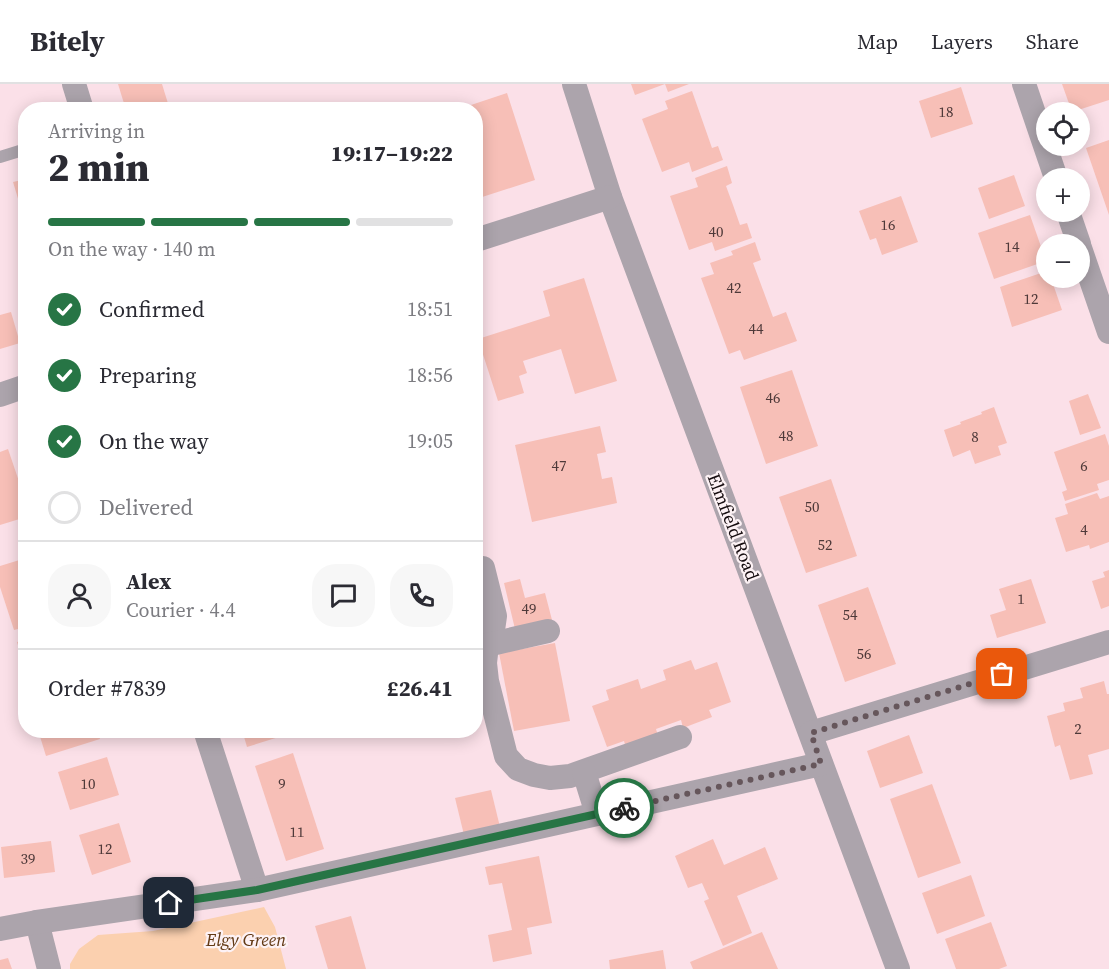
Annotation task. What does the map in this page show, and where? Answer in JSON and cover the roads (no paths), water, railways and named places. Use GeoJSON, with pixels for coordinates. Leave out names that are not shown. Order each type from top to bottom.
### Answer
{"type":"FeatureCollection","features":[{"type":"Feature","properties":{"kind":"street"},"geometry":{"type":"LineString","coordinates":[[74,84],[80,102]]}},
{"type":"Feature","properties":{"kind":"street","name":"Elmfield Road"},"geometry":{"type":"LineString","coordinates":[[574,84],[609,197],[898,969]]}},
{"type":"Feature","properties":{"kind":"street"},"geometry":{"type":"LineString","coordinates":[[1023,84],[1052,168]]}},
{"type":"Feature","properties":{"kind":"street"},"geometry":{"type":"LineString","coordinates":[[483,238],[609,197]]}},
{"type":"Feature","properties":{"kind":"street"},"geometry":{"type":"LineString","coordinates":[[1090,278],[1109,332]]}},
{"type":"Feature","properties":{"kind":"street"},"geometry":{"type":"LineString","coordinates":[[0,395],[18,389]]}},
{"type":"Feature","properties":{"kind":"street"},"geometry":{"type":"LineString","coordinates":[[483,567],[495,616],[485,663],[488,681],[506,756],[519,769],[550,778],[584,772],[680,737]]}},
{"type":"Feature","properties":{"kind":"street"},"geometry":{"type":"LineString","coordinates":[[487,645],[548,631]]}},
{"type":"Feature","properties":{"kind":"street"},"geometry":{"type":"LineString","coordinates":[[811,733],[1109,642]]}},
{"type":"Feature","properties":{"kind":"street"},"geometry":{"type":"LineString","coordinates":[[208,738],[257,890]]}},
{"type":"Feature","properties":{"kind":"street"},"geometry":{"type":"LineString","coordinates":[[0,929],[257,890],[821,764]]}},
{"type":"Feature","properties":{"kind":"street"},"geometry":{"type":"LineString","coordinates":[[584,772],[597,814]]}},
{"type":"Feature","properties":{"kind":"street"},"geometry":{"type":"LineString","coordinates":[[37,922],[49,969]]}},
{"type":"Feature","properties":{"kind":"lane"},"geometry":{"type":"LineString","coordinates":[[0,157],[18,151]]}},
{"type":"Feature","properties":{"kind":"park label","name":"Elgy Green"},"geometry":{"type":"Point","coordinates":[246,940]}}]}
